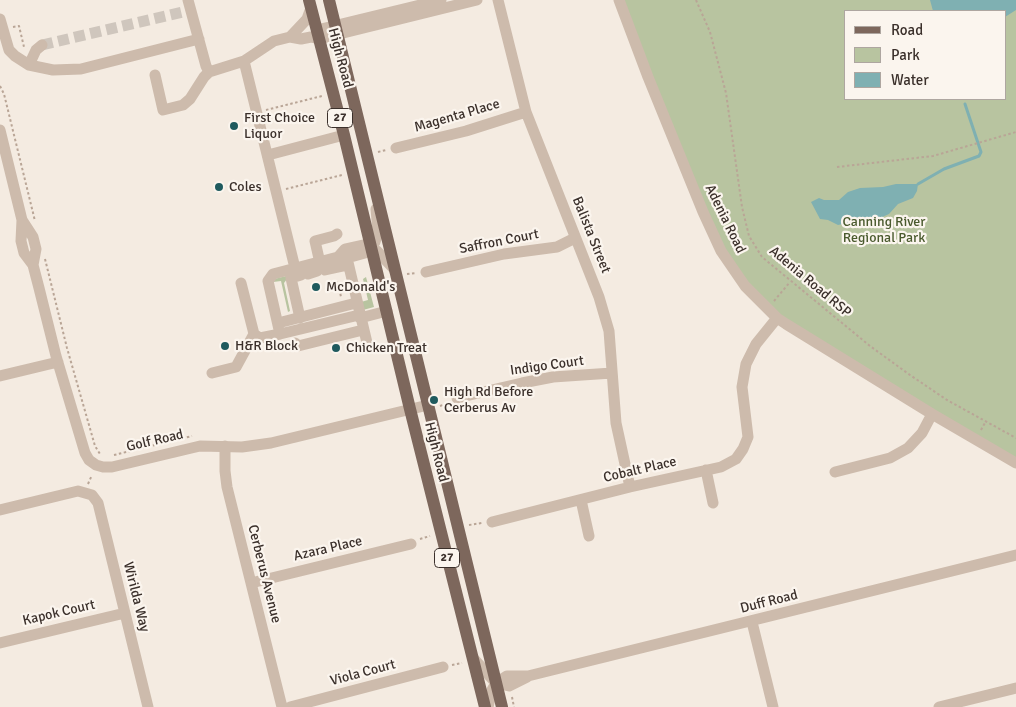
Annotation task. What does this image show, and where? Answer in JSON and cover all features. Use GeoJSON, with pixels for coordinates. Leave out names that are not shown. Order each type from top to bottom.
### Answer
{"type":"FeatureCollection","features":[{"type":"Feature","properties":{"kind":"main road","name":"High Road"},"geometry":{"type":"LineString","coordinates":[[329,0],[502,707]]}},
{"type":"Feature","properties":{"kind":"main road","name":"High Road"},"geometry":{"type":"LineString","coordinates":[[310,4],[372,248],[472,658],[486,707]]}},
{"type":"Feature","properties":{"kind":"street"},"geometry":{"type":"LineString","coordinates":[[336,30],[440,0]]}},
{"type":"Feature","properties":{"kind":"street"},"geometry":{"type":"LineString","coordinates":[[155,75],[163,110],[183,105],[190,99],[209,72],[244,62],[274,41],[291,41],[311,37],[477,0]]}},
{"type":"Feature","properties":{"kind":"street","name":"Balista Street"},"geometry":{"type":"LineString","coordinates":[[498,0],[526,112],[599,297],[609,331],[616,423],[630,487]]}},
{"type":"Feature","properties":{"kind":"street","name":"Adenia Road"},"geometry":{"type":"LineString","coordinates":[[619,0],[652,86],[721,251],[745,286],[777,318],[932,414],[1016,463]]}},
{"type":"Feature","properties":{"kind":"street"},"geometry":{"type":"LineString","coordinates":[[291,41],[307,19],[310,4]]}},
{"type":"Feature","properties":{"kind":"street"},"geometry":{"type":"LineString","coordinates":[[187,7],[209,72]]}},
{"type":"Feature","properties":{"kind":"street"},"geometry":{"type":"LineString","coordinates":[[0,19],[9,50],[15,56],[29,64],[53,70],[81,69],[199,40]]}},
{"type":"Feature","properties":{"kind":"street"},"geometry":{"type":"LineString","coordinates":[[29,64],[36,50],[42,45]]}},
{"type":"Feature","properties":{"kind":"street"},"geometry":{"type":"LineString","coordinates":[[244,62],[268,155],[312,270]]}},
{"type":"Feature","properties":{"kind":"street","name":"Magenta Place"},"geometry":{"type":"LineString","coordinates":[[396,148],[466,131],[526,112]]}},
{"type":"Feature","properties":{"kind":"street","name":"Golf Road"},"geometry":{"type":"LineString","coordinates":[[0,130],[4,162],[22,220],[33,237],[36,249],[33,265],[58,362],[85,452],[89,460],[96,465],[112,467],[200,446],[242,447],[271,444],[428,405]]}},
{"type":"Feature","properties":{"kind":"street"},"geometry":{"type":"LineString","coordinates":[[268,155],[344,135]]}},
{"type":"Feature","properties":{"kind":"street"},"geometry":{"type":"LineString","coordinates":[[279,328],[268,281],[270,277],[273,274],[312,270],[365,253],[372,248],[376,242],[378,232],[375,189]]}},
{"type":"Feature","properties":{"kind":"street"},"geometry":{"type":"LineString","coordinates":[[297,318],[312,270],[315,241],[337,234]]}},
{"type":"Feature","properties":{"kind":"street","name":"Saffron Court"},"geometry":{"type":"LineString","coordinates":[[426,272],[504,254],[557,247],[575,238]]}},
{"type":"Feature","properties":{"kind":"street"},"geometry":{"type":"LineString","coordinates":[[372,248],[383,256],[395,270]]}},
{"type":"Feature","properties":{"kind":"street"},"geometry":{"type":"LineString","coordinates":[[344,260],[368,347]]}},
{"type":"Feature","properties":{"kind":"street"},"geometry":{"type":"LineString","coordinates":[[241,283],[254,334],[260,338],[297,318],[356,303]]}},
{"type":"Feature","properties":{"kind":"street"},"geometry":{"type":"LineString","coordinates":[[279,328],[292,331],[387,311]]}},
{"type":"Feature","properties":{"kind":"street","name":"Cobalt Place"},"geometry":{"type":"LineString","coordinates":[[492,522],[630,487],[720,467],[736,459],[748,437],[742,387],[746,364],[756,344],[777,318]]}},
{"type":"Feature","properties":{"kind":"street"},"geometry":{"type":"LineString","coordinates":[[295,343],[298,346],[363,330]]}},
{"type":"Feature","properties":{"kind":"street"},"geometry":{"type":"LineString","coordinates":[[292,331],[299,351],[315,349]]}},
{"type":"Feature","properties":{"kind":"street"},"geometry":{"type":"LineString","coordinates":[[212,373],[236,367],[254,334]]}},
{"type":"Feature","properties":{"kind":"street"},"geometry":{"type":"LineString","coordinates":[[0,376],[58,362]]}},
{"type":"Feature","properties":{"kind":"street","name":"Indigo Court"},"geometry":{"type":"LineString","coordinates":[[457,398],[553,377],[612,373]]}},
{"type":"Feature","properties":{"kind":"street"},"geometry":{"type":"LineString","coordinates":[[835,472],[890,458],[908,448],[922,433],[932,414]]}},
{"type":"Feature","properties":{"kind":"street","name":"Cerberus Avenue"},"geometry":{"type":"LineString","coordinates":[[226,446],[225,471],[227,487],[282,707]]}},
{"type":"Feature","properties":{"kind":"street"},"geometry":{"type":"LineString","coordinates":[[706,470],[713,503]]}},
{"type":"Feature","properties":{"kind":"street"},"geometry":{"type":"LineString","coordinates":[[0,510],[78,491],[89,494]]}},
{"type":"Feature","properties":{"kind":"street","name":"Wirilda Way"},"geometry":{"type":"LineString","coordinates":[[89,494],[98,503],[148,707]]}},
{"type":"Feature","properties":{"kind":"street"},"geometry":{"type":"LineString","coordinates":[[581,500],[589,536]]}},
{"type":"Feature","properties":{"kind":"street","name":"Azara Place"},"geometry":{"type":"LineString","coordinates":[[251,583],[411,544]]}},
{"type":"Feature","properties":{"kind":"street","name":"Duff Road"},"geometry":{"type":"LineString","coordinates":[[496,683],[509,686],[528,676],[1016,555]]}},
{"type":"Feature","properties":{"kind":"street","name":"Kapok Court"},"geometry":{"type":"LineString","coordinates":[[0,643],[125,613]]}},
{"type":"Feature","properties":{"kind":"street"},"geometry":{"type":"LineString","coordinates":[[752,622],[773,707]]}},
{"type":"Feature","properties":{"kind":"street"},"geometry":{"type":"LineString","coordinates":[[472,658],[496,683],[486,707]]}},
{"type":"Feature","properties":{"kind":"street","name":"Viola Court"},"geometry":{"type":"LineString","coordinates":[[290,707],[443,667]]}},
{"type":"Feature","properties":{"kind":"street"},"geometry":{"type":"LineString","coordinates":[[939,707],[1016,688]]}},
{"type":"Feature","properties":{"kind":"path","name":"Adenia Road RSP"},"geometry":{"type":"LineString","coordinates":[[696,0],[710,32],[726,93],[741,197],[749,236],[762,257],[870,346],[910,375],[948,400],[1016,438]]}},
{"type":"Feature","properties":{"kind":"path"},"geometry":{"type":"LineString","coordinates":[[0,86],[4,94],[37,227]]}},
{"type":"Feature","properties":{"kind":"path"},"geometry":{"type":"LineString","coordinates":[[257,113],[323,96]]}},
{"type":"Feature","properties":{"kind":"path"},"geometry":{"type":"LineString","coordinates":[[837,167],[933,156],[1016,132]]}},
{"type":"Feature","properties":{"kind":"path"},"geometry":{"type":"LineString","coordinates":[[44,253],[67,348],[95,446],[101,455],[106,456],[161,442],[199,435]]}},
{"type":"Feature","properties":{"kind":"path"},"geometry":{"type":"LineString","coordinates":[[767,309],[791,281]]}},
{"type":"Feature","properties":{"kind":"path"},"geometry":{"type":"LineString","coordinates":[[89,494],[94,470]]}},
{"type":"Feature","properties":{"kind":"path"},"geometry":{"type":"LineString","coordinates":[[469,525],[492,522]]}},
{"type":"Feature","properties":{"kind":"green space","name":"Canning River Regional Park"},"geometry":{"type":"Polygon","coordinates":[[[620,0],[1016,0],[1016,461],[789,327],[748,292],[718,246],[620,0]]]}},
{"type":"Feature","properties":{"kind":"green space"},"geometry":{"type":"Polygon","coordinates":[[[311,270],[287,279],[284,283],[290,311],[288,312],[281,281],[273,282],[274,279],[311,270]]]}},
{"type":"Feature","properties":{"kind":"green space"},"geometry":{"type":"Polygon","coordinates":[[[366,277],[374,307],[363,310],[361,302],[368,300],[363,279],[366,277]]]}},
{"type":"Feature","properties":{"kind":"water"},"geometry":{"type":"Polygon","coordinates":[[[930,0],[1016,0],[1016,10],[1006,16],[1006,10],[933,10],[930,0]]]}},
{"type":"Feature","properties":{"kind":"water"},"geometry":{"type":"Polygon","coordinates":[[[896,184],[918,184],[917,191],[913,198],[898,204],[889,214],[871,222],[852,222],[838,225],[828,220],[820,219],[811,202],[819,198],[839,200],[848,192],[860,188],[883,187],[896,184]]]}},
{"type":"Feature","properties":{"kind":"waterway"},"geometry":{"type":"LineString","coordinates":[[918,184],[944,169],[979,156],[981,152],[965,104]]}},
{"type":"Feature","properties":{"kind":"tunnel"},"geometry":{"type":"LineString","coordinates":[[42,45],[183,12]]}},
{"type":"Feature","properties":{"kind":"place","name":"First Choice Liquor"},"geometry":{"type":"Point","coordinates":[234,126]}},
{"type":"Feature","properties":{"kind":"place","name":"Coles"},"geometry":{"type":"Point","coordinates":[219,187]}},
{"type":"Feature","properties":{"kind":"place","name":"McDonald's"},"geometry":{"type":"Point","coordinates":[316,287]}},
{"type":"Feature","properties":{"kind":"place","name":"H&R Block"},"geometry":{"type":"Point","coordinates":[225,346]}},
{"type":"Feature","properties":{"kind":"place","name":"Chicken Treat"},"geometry":{"type":"Point","coordinates":[336,348]}},
{"type":"Feature","properties":{"kind":"place","name":"High Rd Before Cerberus Av"},"geometry":{"type":"Point","coordinates":[434,400]}}]}
